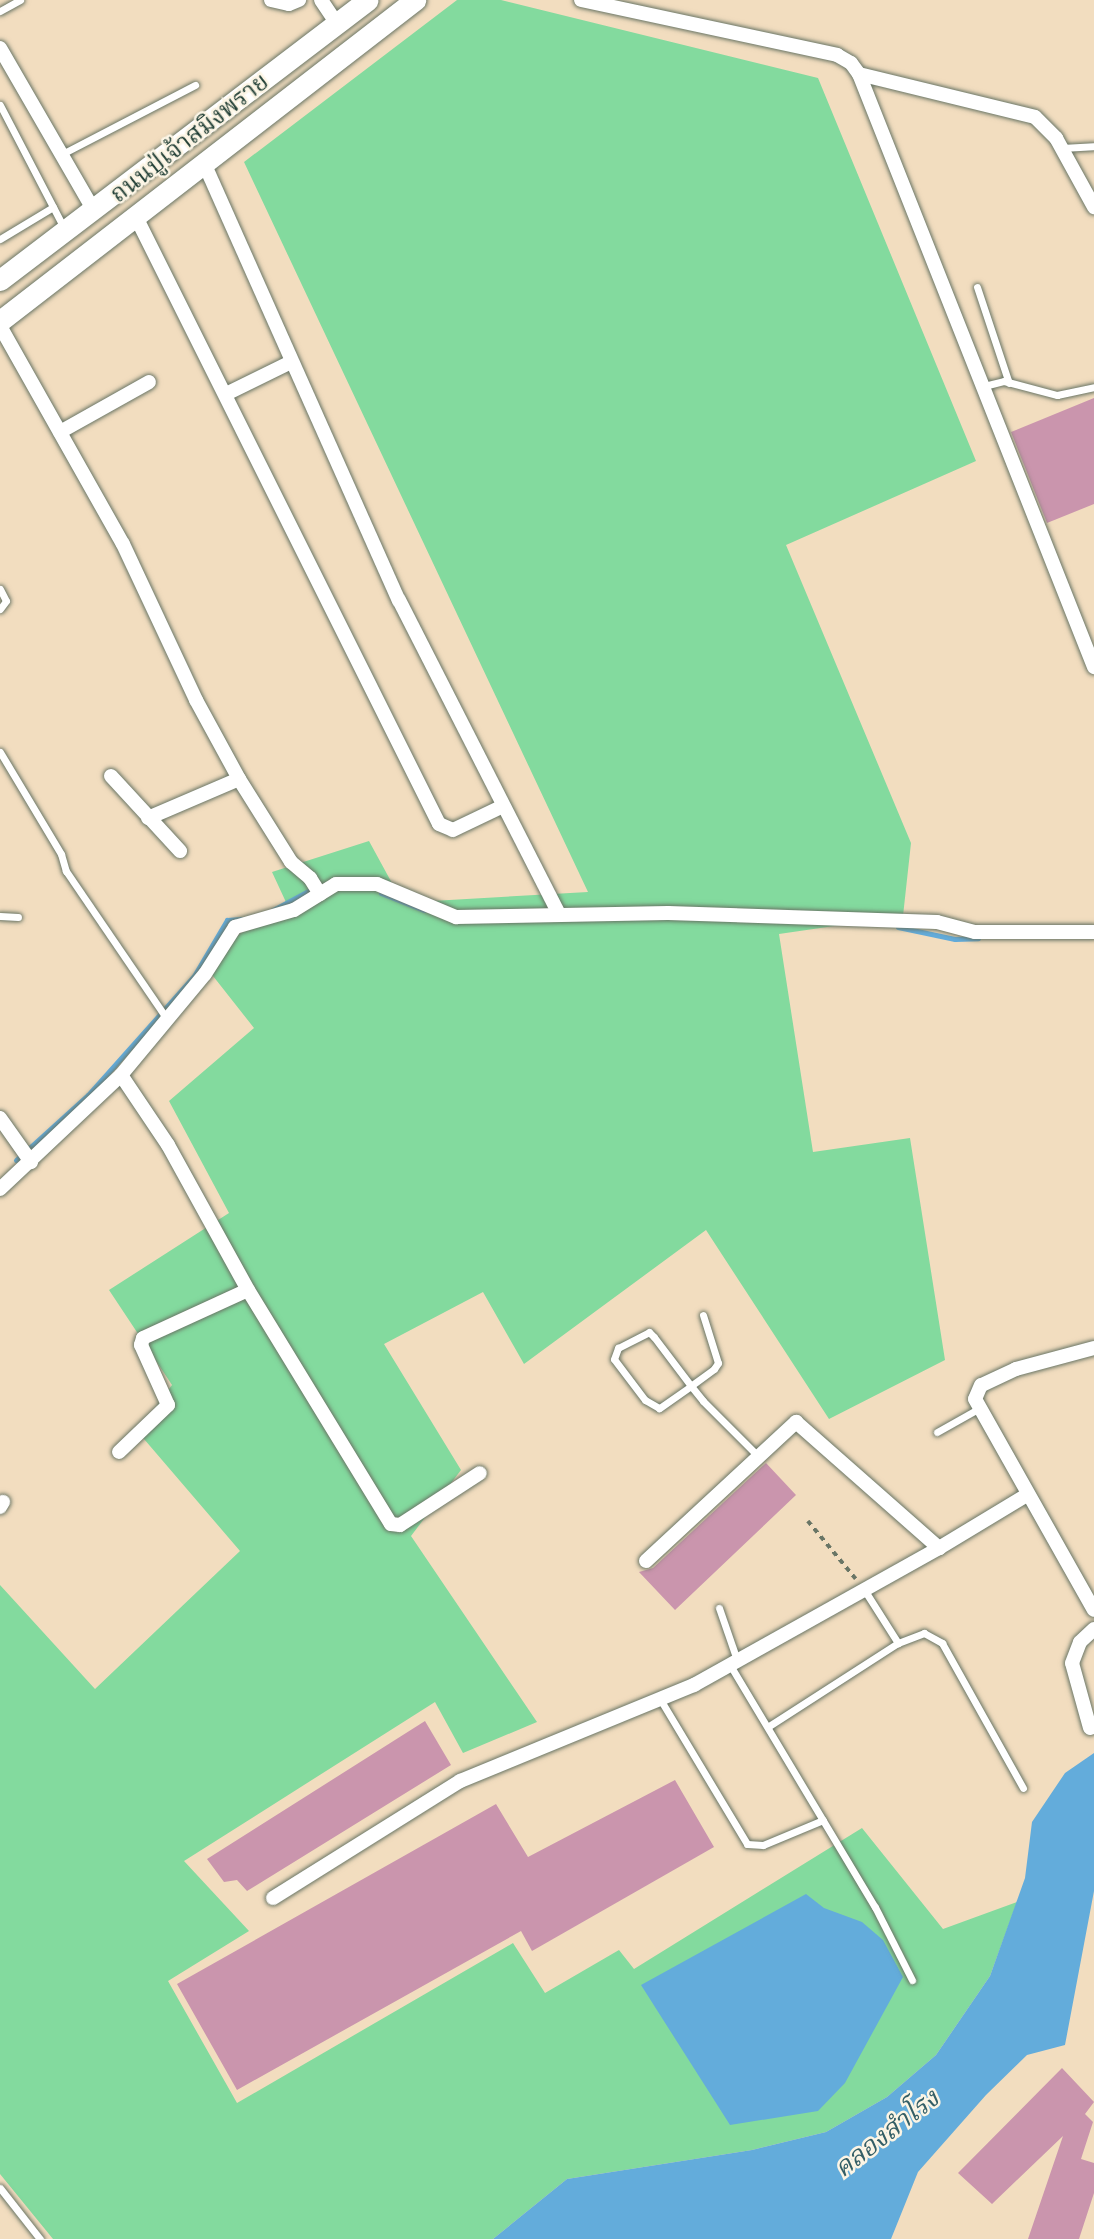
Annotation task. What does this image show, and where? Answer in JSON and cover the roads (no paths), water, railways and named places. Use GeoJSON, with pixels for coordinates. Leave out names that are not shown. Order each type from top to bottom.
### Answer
{"type":"FeatureCollection","features":[{"type":"Feature","properties":{"kind":"main road","name":"ถนนปู่เจ้าสมิงพราย"},"geometry":{"type":"LineString","coordinates":[[0,280],[369,0]]}},
{"type":"Feature","properties":{"kind":"main road","name":"ถนนปู่เจ้าสมิงพราย"},"geometry":{"type":"LineString","coordinates":[[0,323],[415,0]]}},
{"type":"Feature","properties":{"kind":"street"},"geometry":{"type":"LineString","coordinates":[[271,0],[299,0]]}},
{"type":"Feature","properties":{"kind":"street"},"geometry":{"type":"LineString","coordinates":[[321,0],[337,24]]}},
{"type":"Feature","properties":{"kind":"street"},"geometry":{"type":"LineString","coordinates":[[581,0],[837,55],[859,74],[1035,117],[1061,148],[1094,207]]}},
{"type":"Feature","properties":{"kind":"street"},"geometry":{"type":"LineString","coordinates":[[0,48],[93,209]]}},
{"type":"Feature","properties":{"kind":"street"},"geometry":{"type":"LineString","coordinates":[[859,74],[1093,662]]}},
{"type":"Feature","properties":{"kind":"street"},"geometry":{"type":"LineString","coordinates":[[204,163],[399,600],[555,907]]}},
{"type":"Feature","properties":{"kind":"street"},"geometry":{"type":"LineString","coordinates":[[136,217],[439,824],[453,830],[503,806]]}},
{"type":"Feature","properties":{"kind":"street"},"geometry":{"type":"LineString","coordinates":[[0,323],[123,544],[178,663],[239,779],[291,862],[316,888]]}},
{"type":"Feature","properties":{"kind":"street"},"geometry":{"type":"LineString","coordinates":[[226,394],[291,362]]}},
{"type":"Feature","properties":{"kind":"street"},"geometry":{"type":"LineString","coordinates":[[60,432],[149,383]]}},
{"type":"Feature","properties":{"kind":"street"},"geometry":{"type":"LineString","coordinates":[[111,776],[180,851]]}},
{"type":"Feature","properties":{"kind":"street"},"geometry":{"type":"LineString","coordinates":[[148,818],[239,779]]}},
{"type":"Feature","properties":{"kind":"street"},"geometry":{"type":"LineString","coordinates":[[0,1189],[27,1157],[121,1075],[166,1017],[205,974],[235,927],[295,910],[316,888],[365,882],[456,917],[555,907],[937,922],[975,932],[1094,932]]}},
{"type":"Feature","properties":{"kind":"street"},"geometry":{"type":"LineString","coordinates":[[121,1075],[168,1145],[248,1290],[391,1524],[400,1525],[480,1473]]}},
{"type":"Feature","properties":{"kind":"street"},"geometry":{"type":"LineString","coordinates":[[0,1118],[27,1157]]}},
{"type":"Feature","properties":{"kind":"street"},"geometry":{"type":"LineString","coordinates":[[119,1452],[168,1405],[141,1345],[143,1338],[248,1290]]}},
{"type":"Feature","properties":{"kind":"street"},"geometry":{"type":"LineString","coordinates":[[1094,1348],[1016,1369],[981,1385],[975,1391],[978,1409],[1094,1610]]}},
{"type":"Feature","properties":{"kind":"street"},"geometry":{"type":"LineString","coordinates":[[646,1561],[757,1455],[796,1422],[939,1548]]}},
{"type":"Feature","properties":{"kind":"street"},"geometry":{"type":"LineString","coordinates":[[274,1898],[460,1781],[660,1699],[734,1663],[865,1591],[1027,1495]]}},
{"type":"Feature","properties":{"kind":"street"},"geometry":{"type":"LineString","coordinates":[[1090,1728],[1072,1663],[1080,1642],[1094,1629]]}},
{"type":"Feature","properties":{"kind":"lane"},"geometry":{"type":"LineString","coordinates":[[0,11],[20,0]]}},
{"type":"Feature","properties":{"kind":"lane"},"geometry":{"type":"LineString","coordinates":[[62,155],[195,85]]}},
{"type":"Feature","properties":{"kind":"lane"},"geometry":{"type":"LineString","coordinates":[[0,105],[65,231]]}},
{"type":"Feature","properties":{"kind":"lane"},"geometry":{"type":"LineString","coordinates":[[1061,148],[1094,146]]}},
{"type":"Feature","properties":{"kind":"lane"},"geometry":{"type":"LineString","coordinates":[[0,239],[53,207]]}},
{"type":"Feature","properties":{"kind":"lane"},"geometry":{"type":"LineString","coordinates":[[977,287],[1009,383]]}},
{"type":"Feature","properties":{"kind":"lane"},"geometry":{"type":"LineString","coordinates":[[982,387],[998,381],[1057,396],[1094,387]]}},
{"type":"Feature","properties":{"kind":"lane"},"geometry":{"type":"LineString","coordinates":[[0,589],[6,601],[0,610]]}},
{"type":"Feature","properties":{"kind":"lane"},"geometry":{"type":"LineString","coordinates":[[0,752],[61,854],[66,871],[166,1017]]}},
{"type":"Feature","properties":{"kind":"lane"},"geometry":{"type":"LineString","coordinates":[[0,916],[18,917]]}},
{"type":"Feature","properties":{"kind":"lane"},"geometry":{"type":"LineString","coordinates":[[703,1315],[718,1363],[691,1386],[653,1408],[614,1359],[614,1353],[643,1331],[649,1332],[691,1386],[757,1455]]}},
{"type":"Feature","properties":{"kind":"lane"},"geometry":{"type":"LineString","coordinates":[[937,1432],[978,1409]]}},
{"type":"Feature","properties":{"kind":"lane"},"geometry":{"type":"LineString","coordinates":[[865,1591],[898,1643]]}},
{"type":"Feature","properties":{"kind":"lane"},"geometry":{"type":"LineString","coordinates":[[719,1608],[734,1663],[912,1980]]}},
{"type":"Feature","properties":{"kind":"lane"},"geometry":{"type":"LineString","coordinates":[[769,1726],[898,1643],[924,1633],[942,1643],[1023,1788]]}},
{"type":"Feature","properties":{"kind":"lane"},"geometry":{"type":"LineString","coordinates":[[660,1699],[747,1844],[763,1845],[823,1820]]}},
{"type":"Feature","properties":{"kind":"lane"},"geometry":{"type":"LineString","coordinates":[[0,2188],[40,2239]]}},
{"type":"Feature","properties":{"kind":"water","name":"คลองสำโรง"},"geometry":{"type":"Polygon","coordinates":[[[1094,1753],[1094,1891],[1065,2045],[1027,2055],[986,2095],[918,2172],[891,2239],[493,2239],[567,2179],[752,2150],[826,2132],[887,2097],[936,2055],[990,1976],[1025,1878],[1032,1822],[1065,1773],[1094,1753]]]}},
{"type":"Feature","properties":{"kind":"water"},"geometry":{"type":"Polygon","coordinates":[[[806,1894],[824,1908],[862,1922],[883,1940],[903,1977],[845,2083],[818,2111],[730,2125],[641,1985],[806,1894]]]}},
{"type":"Feature","properties":{"kind":"waterway"},"geometry":{"type":"LineString","coordinates":[[273,910],[314,888]]}},
{"type":"Feature","properties":{"kind":"waterway"},"geometry":{"type":"LineString","coordinates":[[381,893],[424,910]]}},
{"type":"Feature","properties":{"kind":"waterway"},"geometry":{"type":"LineString","coordinates":[[16,1160],[88,1095],[194,976],[227,920],[241,919]]}},
{"type":"Feature","properties":{"kind":"waterway"},"geometry":{"type":"LineString","coordinates":[[898,927],[955,939],[978,938]]}}]}
